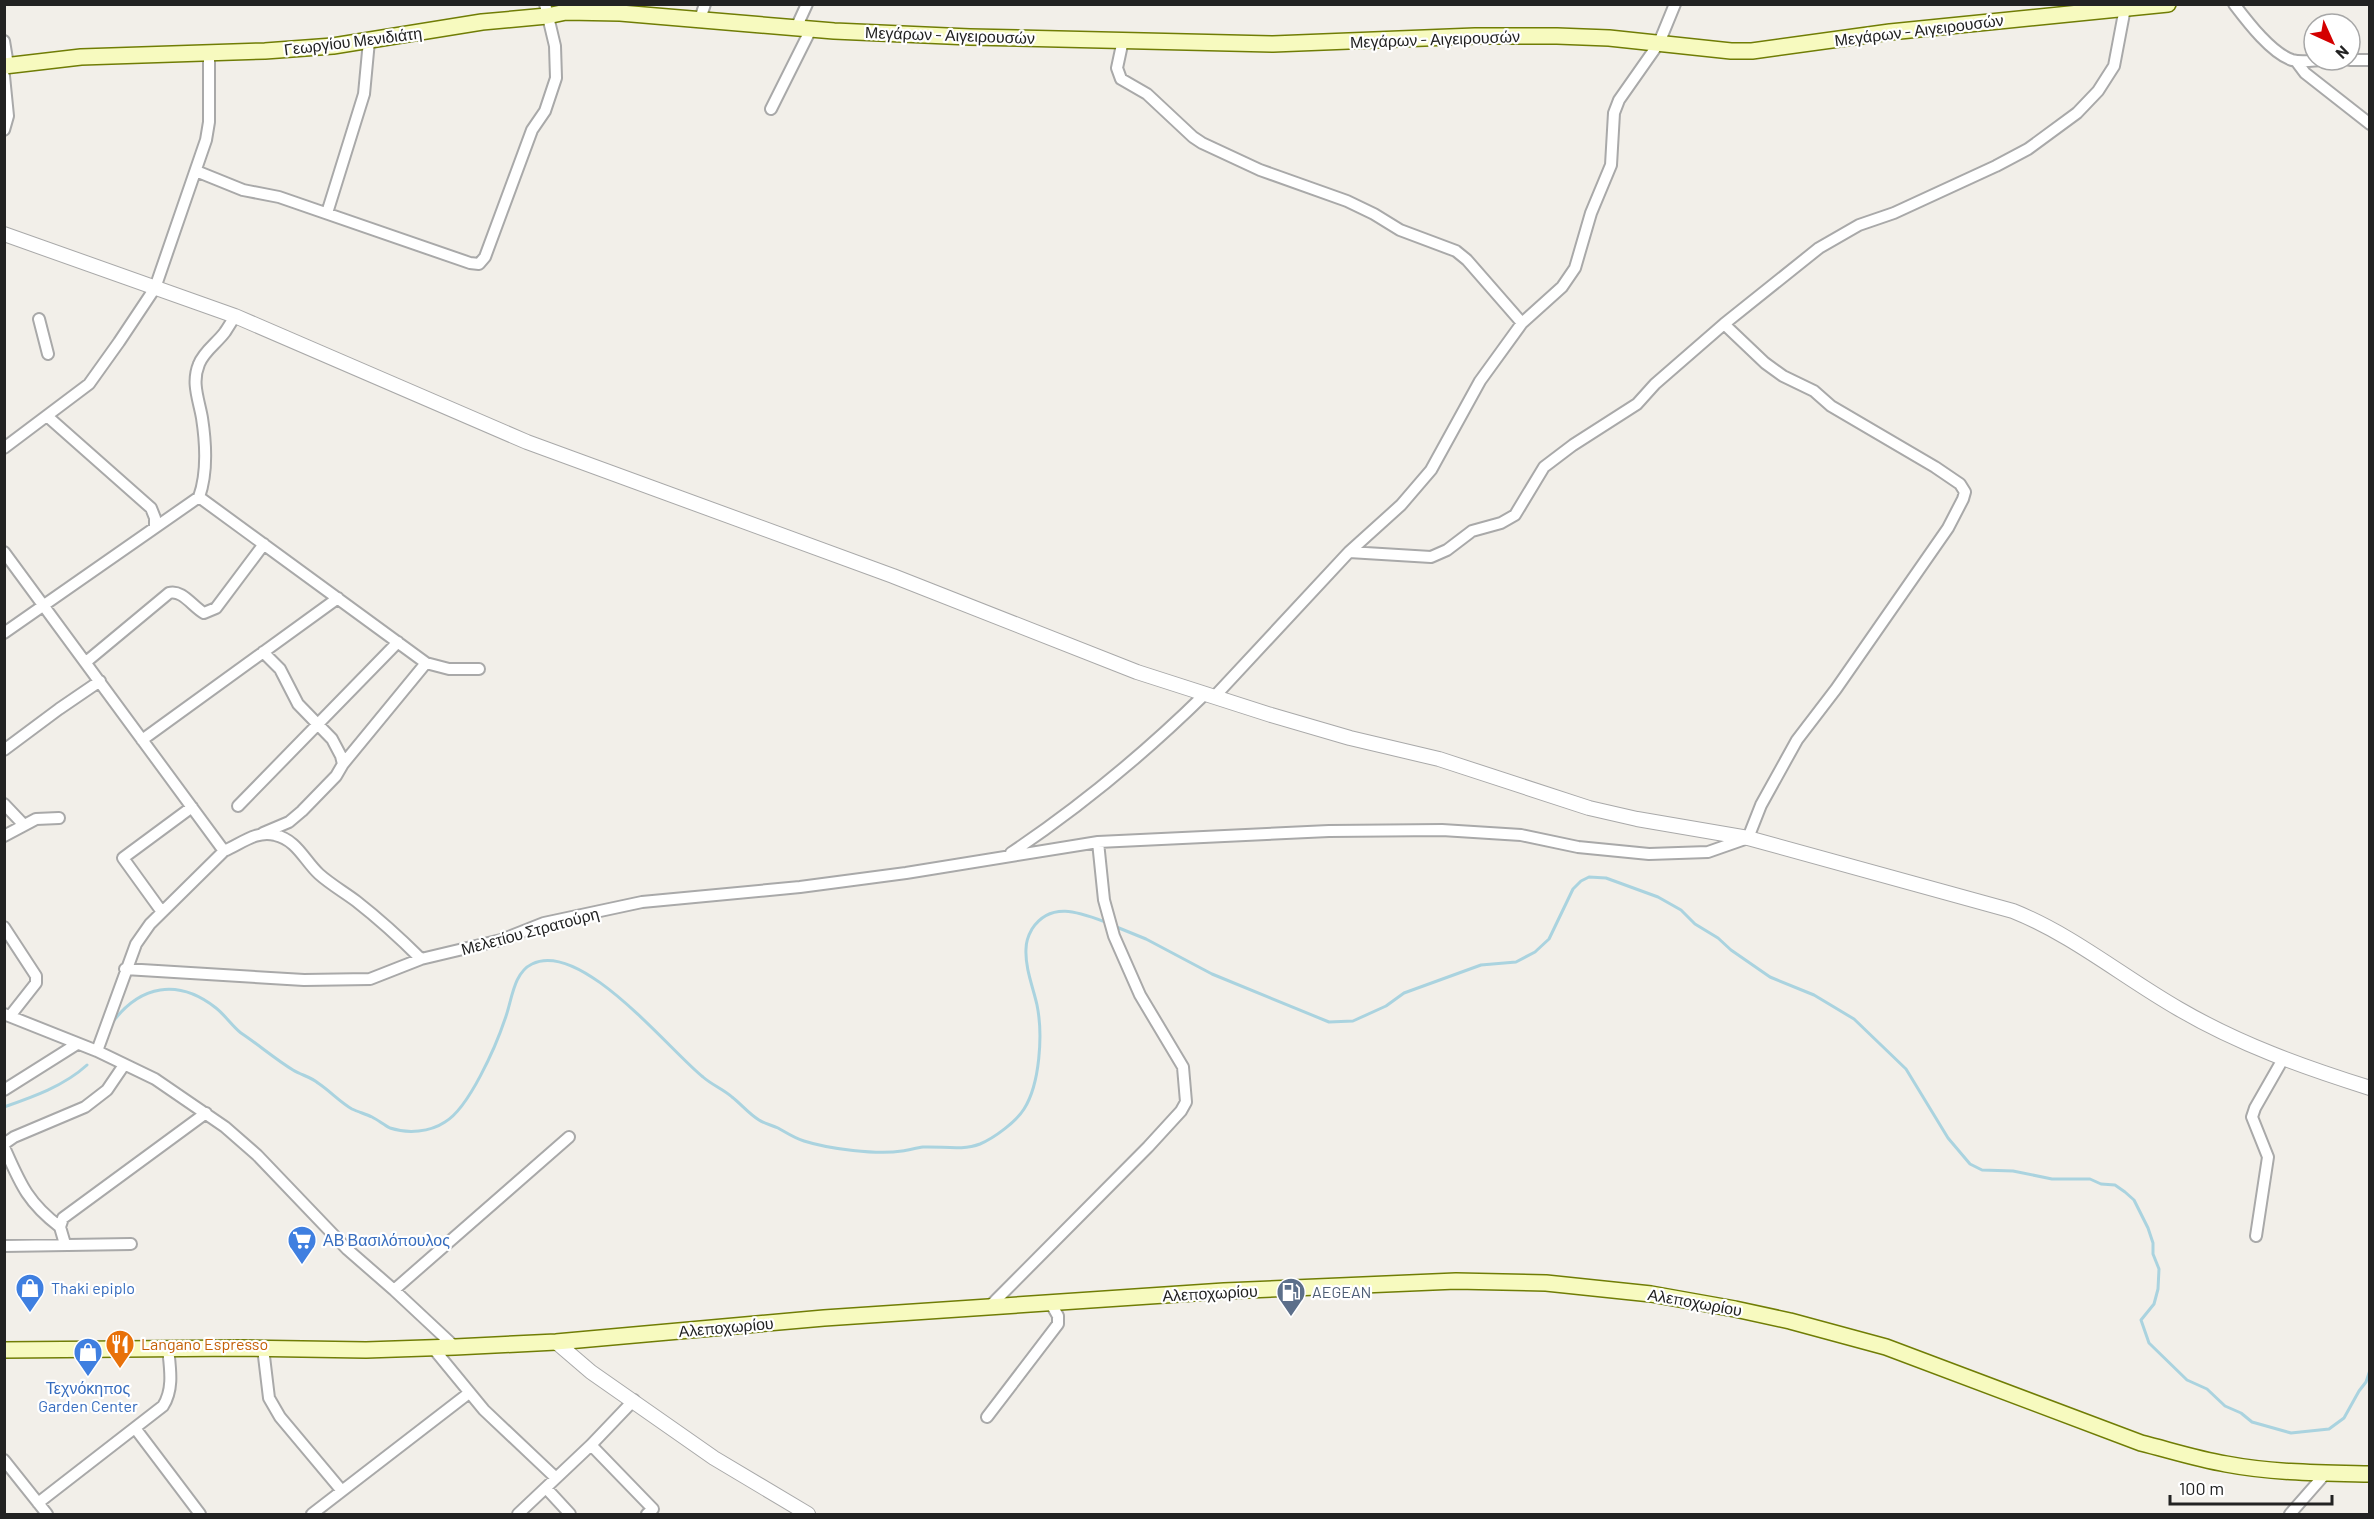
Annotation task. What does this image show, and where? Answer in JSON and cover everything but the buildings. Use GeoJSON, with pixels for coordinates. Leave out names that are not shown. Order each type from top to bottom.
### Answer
{"type":"FeatureCollection","features":[{"type":"Feature","properties":{"kind":"main road","name":"Μεγάρων - Αιγειρουσών"},"geometry":{"type":"LineString","coordinates":[[702,12],[803,28],[970,37],[1324,44],[1530,36],[1588,37],[1752,51],[1890,32],[2168,4]]}},
{"type":"Feature","properties":{"kind":"main road","name":"Γεωργίου Μενιδιάτη"},"geometry":{"type":"LineString","coordinates":[[6,69],[81,57],[333,46],[546,10],[702,12]]}},
{"type":"Feature","properties":{"kind":"main road","name":"Αλεποχωρίου"},"geometry":{"type":"LineString","coordinates":[[168,1348],[366,1350],[433,1348],[556,1342],[824,1318],[1224,1291],[1456,1281],[1546,1283],[1651,1294],[1735,1308],[1886,1347],[2141,1443],[2183,1454],[2228,1464],[2326,1473],[2370,1474]]}},
{"type":"Feature","properties":{"kind":"main road"},"geometry":{"type":"LineString","coordinates":[[4,1350],[168,1348]]}},
{"type":"Feature","properties":{"kind":"street"},"geometry":{"type":"LineString","coordinates":[[771,109],[803,28],[807,4]]}},
{"type":"Feature","properties":{"kind":"street"},"geometry":{"type":"LineString","coordinates":[[1008,855],[1050,827],[1094,793],[1210,695],[1349,552],[1401,505],[1431,470],[1480,381],[1522,323],[1562,287],[1575,268],[1591,213],[1611,165],[1614,113],[1620,100],[1659,43],[1675,4]]}},
{"type":"Feature","properties":{"kind":"street"},"geometry":{"type":"LineString","coordinates":[[2234,4],[2264,39],[2287,58],[2302,61]]}},
{"type":"Feature","properties":{"kind":"street"},"geometry":{"type":"LineString","coordinates":[[1349,552],[1431,556],[1447,550],[1472,531],[1507,520],[1521,507],[1544,467],[1573,445],[1637,404],[1655,384],[1791,268],[1838,235],[1894,213],[1996,166],[2060,128],[2091,100],[2108,78],[2116,55],[2125,8]]}},
{"type":"Feature","properties":{"kind":"street"},"geometry":{"type":"LineString","coordinates":[[196,171],[243,190],[279,197],[470,263],[479,264],[532,130],[545,111],[556,78],[555,46],[546,10]]}},
{"type":"Feature","properties":{"kind":"street"},"geometry":{"type":"LineString","coordinates":[[1123,40],[1118,68],[1121,79],[1147,94],[1193,137],[1260,170],[1347,201],[1400,230],[1456,251],[1522,323]]}},
{"type":"Feature","properties":{"kind":"street"},"geometry":{"type":"LineString","coordinates":[[4,41],[8,116],[4,130]]}},
{"type":"Feature","properties":{"kind":"street"},"geometry":{"type":"LineString","coordinates":[[327,213],[364,94],[369,41]]}},
{"type":"Feature","properties":{"kind":"street"},"geometry":{"type":"LineString","coordinates":[[4,448],[89,384],[155,288],[206,140],[209,53]]}},
{"type":"Feature","properties":{"kind":"street"},"geometry":{"type":"LineString","coordinates":[[2296,61],[2305,73],[2370,124]]}},
{"type":"Feature","properties":{"kind":"street"},"geometry":{"type":"LineString","coordinates":[[4,234],[235,316],[527,442],[893,576],[1137,672],[1350,738],[1439,759],[1589,808],[1637,819],[1748,838],[1992,904],[2033,919],[2180,1010],[2252,1047],[2370,1088]]}},
{"type":"Feature","properties":{"kind":"street"},"geometry":{"type":"LineString","coordinates":[[4,633],[199,497],[205,477],[205,448],[195,379],[199,362],[225,332],[235,316]]}},
{"type":"Feature","properties":{"kind":"street"},"geometry":{"type":"LineString","coordinates":[[39,319],[48,354]]}},
{"type":"Feature","properties":{"kind":"street"},"geometry":{"type":"LineString","coordinates":[[1724,324],[1765,363],[1783,376],[1814,391],[1831,406],[1935,467],[1960,484],[1965,492],[1948,528],[1783,762],[1761,805],[1748,838]]}},
{"type":"Feature","properties":{"kind":"street"},"geometry":{"type":"LineString","coordinates":[[47,416],[151,508],[156,527]]}},
{"type":"Feature","properties":{"kind":"street"},"geometry":{"type":"LineString","coordinates":[[199,497],[426,663],[449,669],[479,669]]}},
{"type":"Feature","properties":{"kind":"street"},"geometry":{"type":"LineString","coordinates":[[86,662],[169,593],[179,593],[204,613],[216,608],[264,544]]}},
{"type":"Feature","properties":{"kind":"street"},"geometry":{"type":"LineString","coordinates":[[4,552],[45,604],[224,851]]}},
{"type":"Feature","properties":{"kind":"street"},"geometry":{"type":"LineString","coordinates":[[142,740],[338,598]]}},
{"type":"Feature","properties":{"kind":"street"},"geometry":{"type":"LineString","coordinates":[[238,806],[399,642]]}},
{"type":"Feature","properties":{"kind":"street"},"geometry":{"type":"LineString","coordinates":[[263,652],[280,669],[298,704],[332,739],[343,764]]}},
{"type":"Feature","properties":{"kind":"street"},"geometry":{"type":"LineString","coordinates":[[97,1051],[125,969],[136,944],[150,924],[224,851],[236,847],[245,839],[289,822],[302,812],[336,776],[343,764],[426,663]]}},
{"type":"Feature","properties":{"kind":"street"},"geometry":{"type":"LineString","coordinates":[[4,750],[100,681]]}},
{"type":"Feature","properties":{"kind":"street"},"geometry":{"type":"LineString","coordinates":[[4,804],[23,824]]}},
{"type":"Feature","properties":{"kind":"street"},"geometry":{"type":"LineString","coordinates":[[162,912],[123,858],[192,807]]}},
{"type":"Feature","properties":{"kind":"street"},"geometry":{"type":"LineString","coordinates":[[4,836],[36,819],[59,818]]}},
{"type":"Feature","properties":{"kind":"street","name":"Μελετίου Στρατούρη"},"geometry":{"type":"LineString","coordinates":[[125,969],[304,980],[360,981],[382,976],[421,959],[501,940],[544,924],[642,902],[812,886],[1098,842],[1329,831],[1442,830],[1521,835],[1578,847],[1649,854],[1707,852],[1748,838]]}},
{"type":"Feature","properties":{"kind":"street"},"geometry":{"type":"LineString","coordinates":[[254,836],[276,835],[296,844],[319,873],[392,930],[421,959]]}},
{"type":"Feature","properties":{"kind":"street"},"geometry":{"type":"LineString","coordinates":[[990,1306],[1148,1147],[1181,1111],[1186,1102],[1184,1067],[1130,975],[1107,917],[1100,879],[1098,842]]}},
{"type":"Feature","properties":{"kind":"street"},"geometry":{"type":"LineString","coordinates":[[4,927],[36,976],[36,982],[7,1015],[97,1051],[154,1079],[206,1113],[242,1140],[347,1249],[454,1347]]}},
{"type":"Feature","properties":{"kind":"street"},"geometry":{"type":"LineString","coordinates":[[4,1090],[77,1044]]}},
{"type":"Feature","properties":{"kind":"street"},"geometry":{"type":"LineString","coordinates":[[2256,1236],[2268,1157],[2252,1117],[2254,1108],[2283,1059]]}},
{"type":"Feature","properties":{"kind":"street"},"geometry":{"type":"LineString","coordinates":[[65,1244],[60,1227],[40,1210],[23,1189],[4,1145],[14,1137],[85,1107],[107,1090],[124,1065]]}},
{"type":"Feature","properties":{"kind":"street"},"geometry":{"type":"LineString","coordinates":[[60,1227],[63,1218],[72,1210],[206,1113]]}},
{"type":"Feature","properties":{"kind":"street"},"geometry":{"type":"LineString","coordinates":[[394,1290],[569,1137]]}},
{"type":"Feature","properties":{"kind":"street"},"geometry":{"type":"LineString","coordinates":[[4,1246],[131,1244]]}},
{"type":"Feature","properties":{"kind":"street"},"geometry":{"type":"LineString","coordinates":[[987,1417],[1059,1324],[1058,1316],[1050,1302]]}},
{"type":"Feature","properties":{"kind":"street"},"geometry":{"type":"LineString","coordinates":[[556,1342],[591,1372],[714,1458],[808,1515]]}},
{"type":"Feature","properties":{"kind":"street"},"geometry":{"type":"LineString","coordinates":[[4,1460],[40,1510],[163,1406],[168,1398],[170,1370],[168,1348]]}},
{"type":"Feature","properties":{"kind":"street"},"geometry":{"type":"LineString","coordinates":[[263,1348],[269,1398],[280,1417],[342,1491]]}},
{"type":"Feature","properties":{"kind":"street"},"geometry":{"type":"LineString","coordinates":[[433,1348],[469,1393],[513,1439],[556,1478]]}},
{"type":"Feature","properties":{"kind":"street"},"geometry":{"type":"LineString","coordinates":[[312,1515],[469,1393]]}},
{"type":"Feature","properties":{"kind":"street"},"geometry":{"type":"LineString","coordinates":[[518,1515],[634,1400]]}},
{"type":"Feature","properties":{"kind":"street"},"geometry":{"type":"LineString","coordinates":[[135,1428],[200,1515]]}},
{"type":"Feature","properties":{"kind":"street"},"geometry":{"type":"LineString","coordinates":[[591,1445],[653,1509],[647,1515]]}},
{"type":"Feature","properties":{"kind":"street"},"geometry":{"type":"LineString","coordinates":[[2290,1515],[2326,1473]]}},
{"type":"Feature","properties":{"kind":"street"},"geometry":{"type":"LineString","coordinates":[[546,1488],[570,1515]]}},
{"type":"Feature","properties":{"kind":"waterway"},"geometry":{"type":"LineString","coordinates":[[1114,926],[1146,939],[1212,974],[1329,1022],[1353,1021],[1386,1006],[1404,993],[1481,965],[1516,962],[1535,952],[1549,939],[1573,889],[1589,877],[1606,878],[1658,897],[1681,910],[1695,924],[1718,938],[1731,950],[1770,977],[1814,995],[1854,1019],[1906,1069],[1948,1138],[1970,1164],[1982,1170],[2013,1171],[2052,1179],[2090,1179],[2101,1184],[2115,1185],[2125,1192],[2134,1200],[2148,1228],[2153,1243],[2153,1254],[2159,1269],[2158,1289],[2154,1304],[2141,1320],[2149,1343],[2187,1380],[2207,1389],[2225,1406],[2241,1413],[2252,1422],[2291,1433],[2329,1429],[2344,1418],[2366,1382],[2370,1370]]}},
{"type":"Feature","properties":{"kind":"waterway"},"geometry":{"type":"LineString","coordinates":[[112,1023],[135,1000],[147,994],[160,990],[188,992],[216,1008],[241,1033],[286,1066],[315,1081],[352,1109],[390,1128],[419,1131],[445,1122],[463,1104],[481,1075],[495,1045],[521,974],[532,964],[552,961],[575,967],[599,982],[623,1001],[706,1080],[729,1094],[759,1120],[797,1138],[814,1144],[867,1152],[905,1151],[923,1147],[966,1147],[986,1141],[1010,1124],[1024,1109],[1034,1086],[1039,1058],[1040,1030],[1026,956],[1027,941],[1032,929],[1048,914],[1067,911],[1108,923]]}},
{"type":"Feature","properties":{"kind":"waterway"},"geometry":{"type":"LineString","coordinates":[[4,1107],[58,1085],[87,1065]]}},
{"type":"Feature","properties":{"kind":"place","name":"ΑΒ Βασιλόπουλος"},"geometry":{"type":"Point","coordinates":[302,1266]}},
{"type":"Feature","properties":{"kind":"place","name":"Thaki epiplo"},"geometry":{"type":"Point","coordinates":[30,1314]}},
{"type":"Feature","properties":{"kind":"place","name":"AEGEAN"},"geometry":{"type":"Point","coordinates":[1291,1318]}},
{"type":"Feature","properties":{"kind":"place","name":"Langano Espresso"},"geometry":{"type":"Point","coordinates":[120,1370]}},
{"type":"Feature","properties":{"kind":"place","name":"Τεχνόκηπος Garden Center"},"geometry":{"type":"Point","coordinates":[88,1378]}}]}
